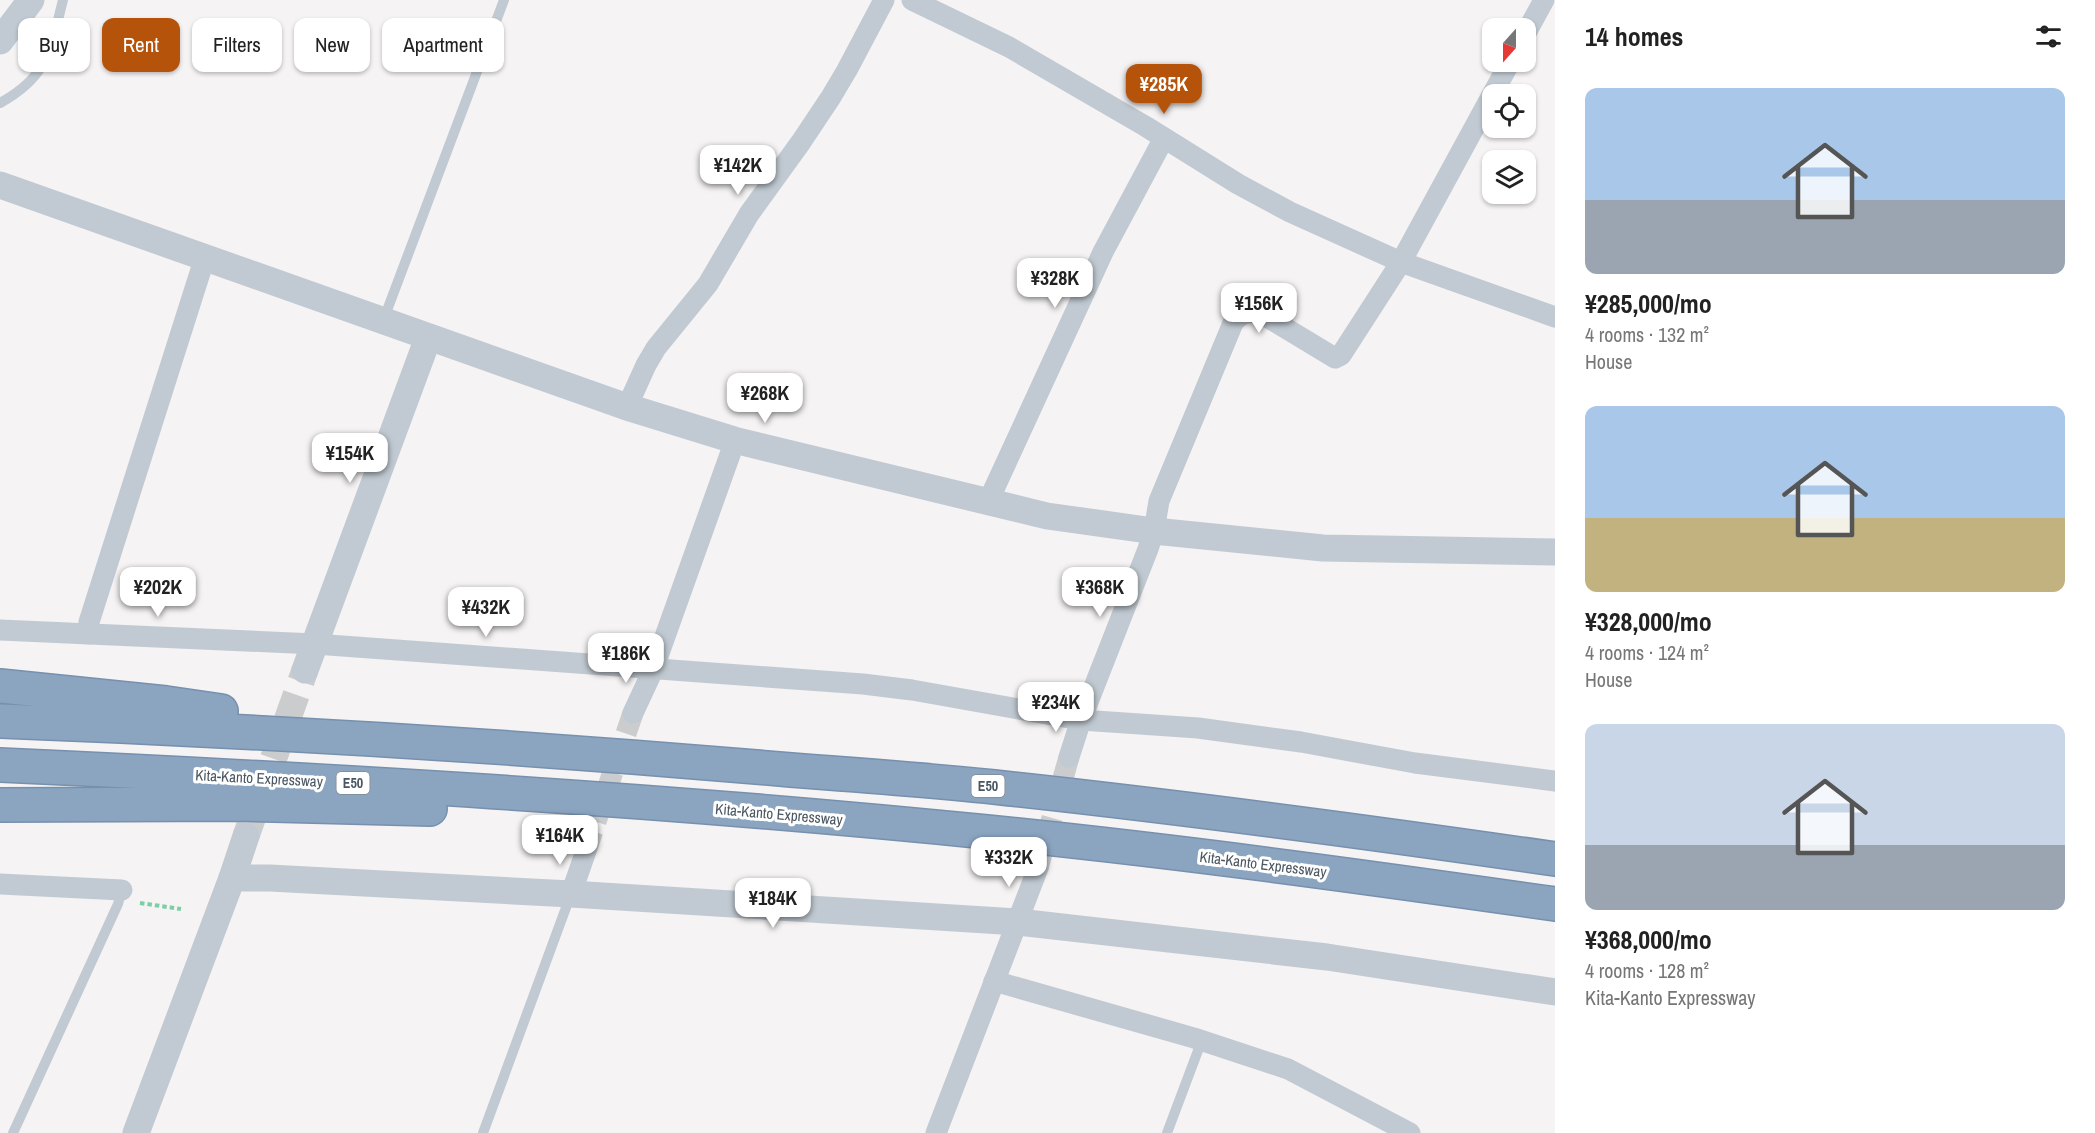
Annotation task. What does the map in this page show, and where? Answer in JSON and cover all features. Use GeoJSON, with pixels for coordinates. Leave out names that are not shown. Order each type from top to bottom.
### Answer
{"type":"FeatureCollection","features":[{"type":"Feature","properties":{"kind":"highway"},"geometry":{"type":"LineString","coordinates":[[0,686],[166,703],[419,742]]}},
{"type":"Feature","properties":{"kind":"highway","name":"E50"},"geometry":{"type":"LineString","coordinates":[[0,721],[419,742],[658,758],[992,787],[1264,818],[1555,859]]}},
{"type":"Feature","properties":{"kind":"highway","name":"Kita-Kanto Expressway"},"geometry":{"type":"LineString","coordinates":[[0,765],[251,777],[705,807],[987,832],[1234,860],[1555,904]]}},
{"type":"Feature","properties":{"kind":"highway"},"geometry":{"type":"LineString","coordinates":[[0,805],[236,804],[418,809],[705,807]]}},
{"type":"Feature","properties":{"kind":"street"},"geometry":{"type":"LineString","coordinates":[[0,41],[31,0]]}},
{"type":"Feature","properties":{"kind":"street"},"geometry":{"type":"LineString","coordinates":[[627,407],[656,348],[708,284],[749,214],[831,97],[884,0]]}},
{"type":"Feature","properties":{"kind":"street"},"geometry":{"type":"LineString","coordinates":[[912,0],[1008,47],[1265,200],[1401,262],[1555,317]]}},
{"type":"Feature","properties":{"kind":"street"},"geometry":{"type":"LineString","coordinates":[[1534,18],[1544,0]]}},
{"type":"Feature","properties":{"kind":"street"},"geometry":{"type":"LineString","coordinates":[[1069,757],[1154,531],[1155,512],[1159,501],[1233,322],[1244,313],[1262,314],[1335,358],[1341,355],[1401,262],[1505,72]]}},
{"type":"Feature","properties":{"kind":"street"},"geometry":{"type":"LineString","coordinates":[[988,502],[1103,252],[1164,138]]}},
{"type":"Feature","properties":{"kind":"street"},"geometry":{"type":"LineString","coordinates":[[0,185],[627,407],[734,440],[1047,516],[1154,531],[1323,548],[1555,552]]}},
{"type":"Feature","properties":{"kind":"street"},"geometry":{"type":"LineString","coordinates":[[89,634],[89,622],[205,258]]}},
{"type":"Feature","properties":{"kind":"street"},"geometry":{"type":"LineString","coordinates":[[305,670],[428,338]]}},
{"type":"Feature","properties":{"kind":"street"},"geometry":{"type":"LineString","coordinates":[[633,713],[653,670],[734,440]]}},
{"type":"Feature","properties":{"kind":"street"},"geometry":{"type":"LineString","coordinates":[[0,630],[315,644],[862,684],[912,690],[1081,720],[1198,728],[1301,742],[1415,763],[1555,781]]}},
{"type":"Feature","properties":{"kind":"street"},"geometry":{"type":"LineString","coordinates":[[136,1133],[246,836]]}},
{"type":"Feature","properties":{"kind":"street"},"geometry":{"type":"LineString","coordinates":[[571,894],[586,851]]}},
{"type":"Feature","properties":{"kind":"street"},"geometry":{"type":"LineString","coordinates":[[936,1133],[1038,868]]}},
{"type":"Feature","properties":{"kind":"street"},"geometry":{"type":"LineString","coordinates":[[232,878],[571,894],[1018,922],[1327,957],[1555,992]]}},
{"type":"Feature","properties":{"kind":"street"},"geometry":{"type":"LineString","coordinates":[[0,884],[122,890]]}},
{"type":"Feature","properties":{"kind":"street"},"geometry":{"type":"LineString","coordinates":[[994,981],[1202,1040],[1288,1069],[1410,1133]]}},
{"type":"Feature","properties":{"kind":"lane"},"geometry":{"type":"LineString","coordinates":[[0,103],[26,84],[45,63],[63,0]]}},
{"type":"Feature","properties":{"kind":"lane"},"geometry":{"type":"LineString","coordinates":[[383,321],[504,0]]}},
{"type":"Feature","properties":{"kind":"lane"},"geometry":{"type":"LineString","coordinates":[[13,1133],[114,913],[122,890]]}},
{"type":"Feature","properties":{"kind":"lane"},"geometry":{"type":"LineString","coordinates":[[483,1133],[571,894]]}},
{"type":"Feature","properties":{"kind":"lane"},"geometry":{"type":"LineString","coordinates":[[1167,1133],[1202,1040]]}},
{"type":"Feature","properties":{"kind":"path"},"geometry":{"type":"LineString","coordinates":[[122,890],[132,902],[181,909]]}},
{"type":"Feature","properties":{"kind":"tunnel"},"geometry":{"type":"LineString","coordinates":[[246,836],[305,670]]}},
{"type":"Feature","properties":{"kind":"tunnel"},"geometry":{"type":"LineString","coordinates":[[586,851],[633,713]]}},
{"type":"Feature","properties":{"kind":"tunnel"},"geometry":{"type":"LineString","coordinates":[[1038,868],[1069,757]]}}]}
